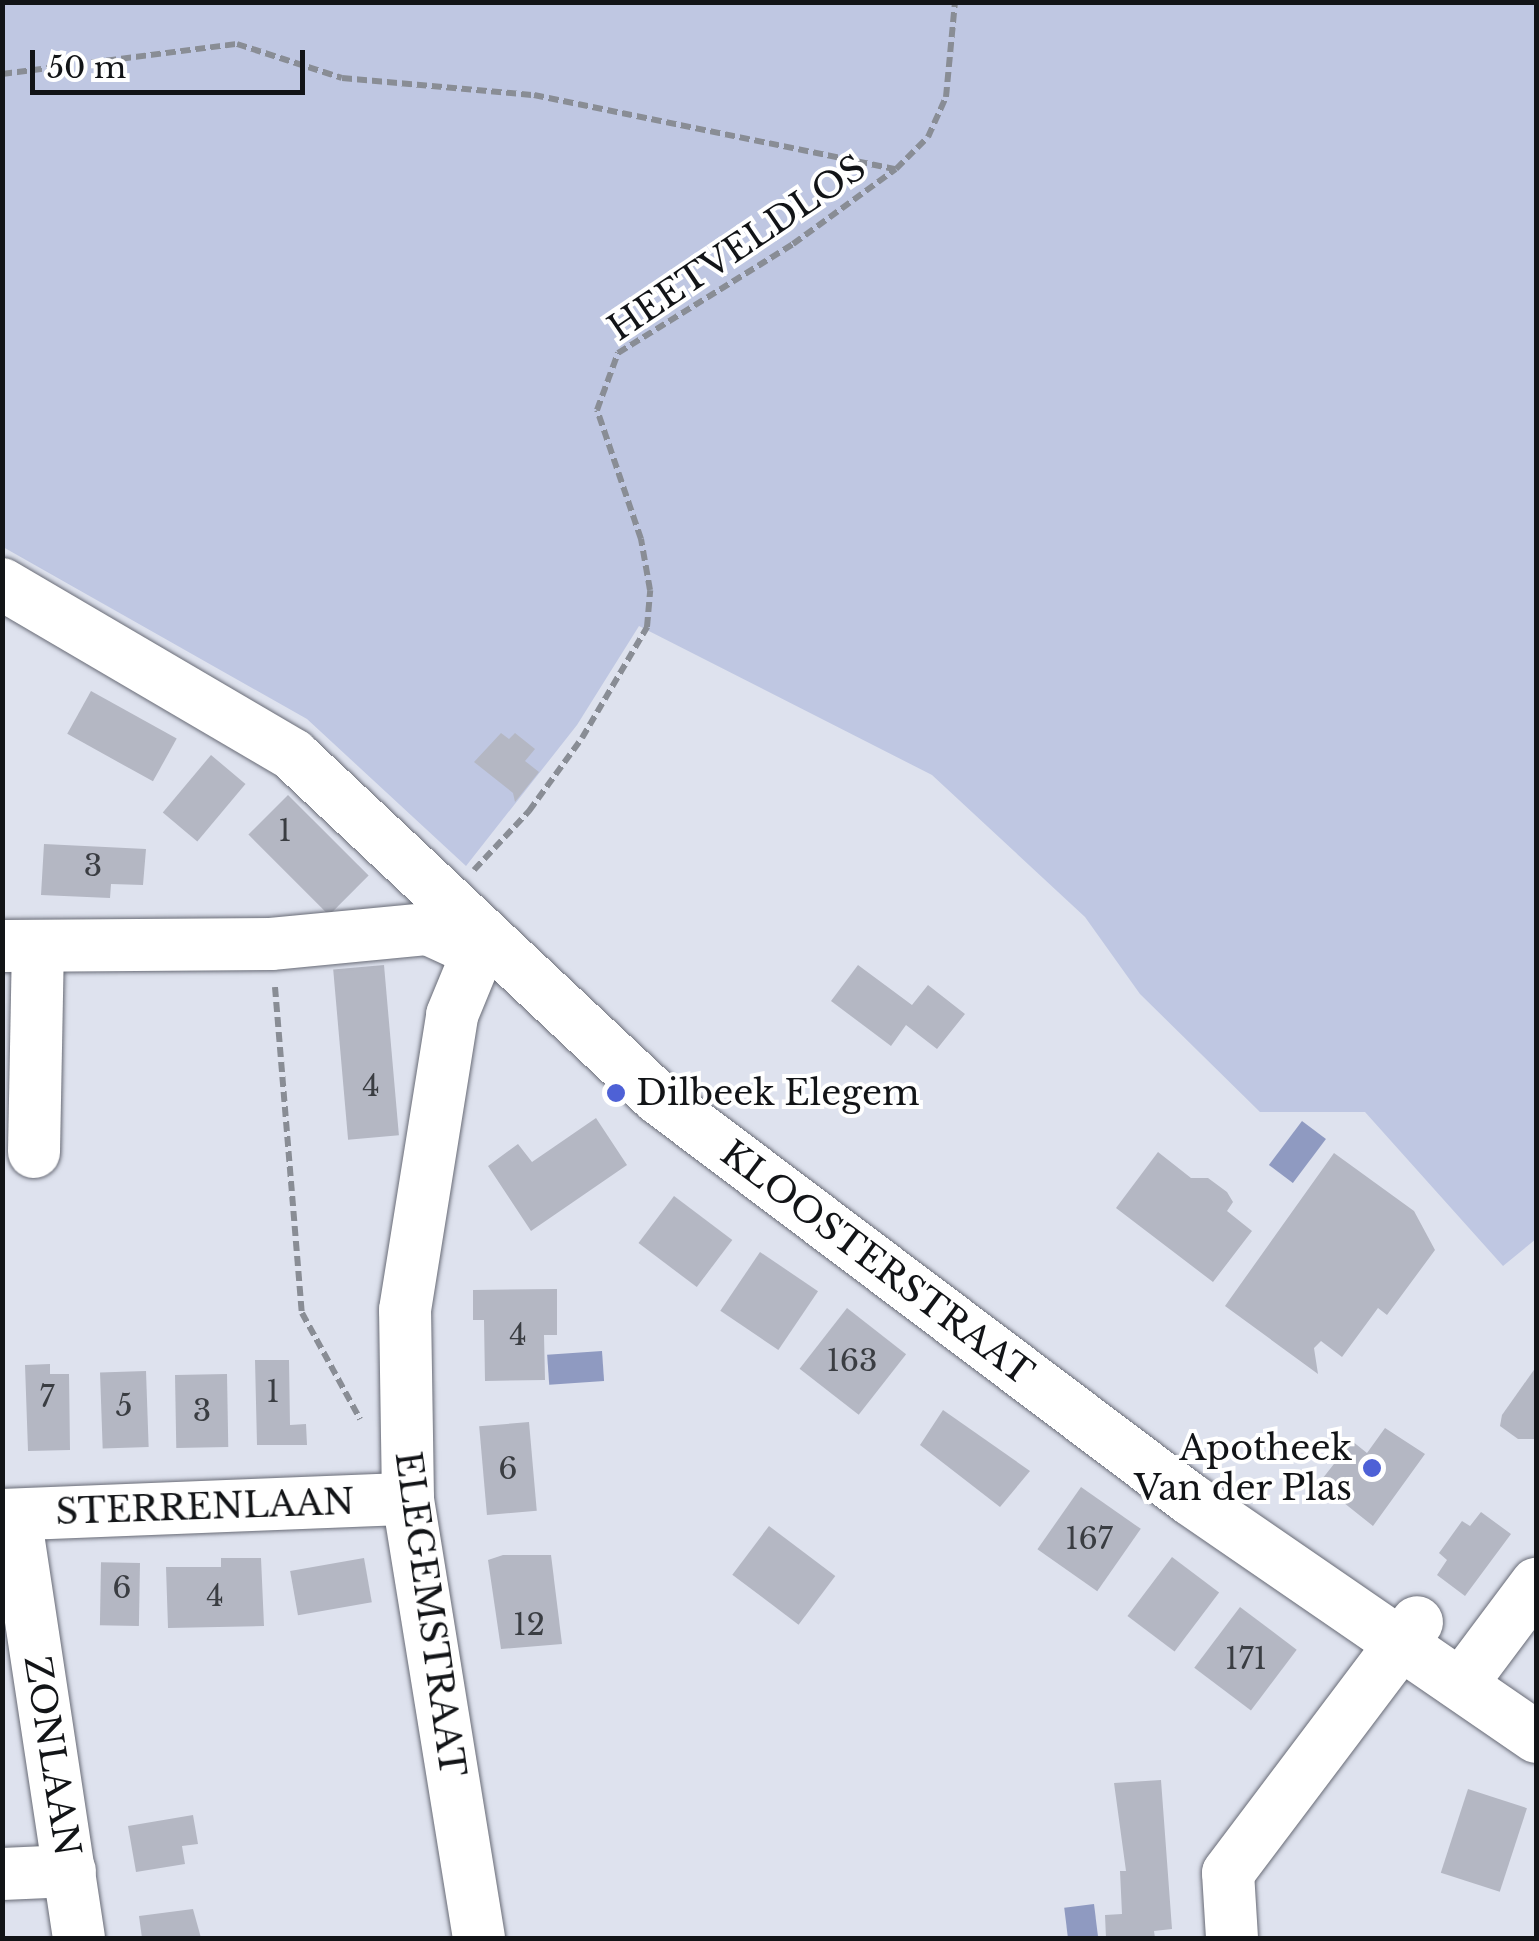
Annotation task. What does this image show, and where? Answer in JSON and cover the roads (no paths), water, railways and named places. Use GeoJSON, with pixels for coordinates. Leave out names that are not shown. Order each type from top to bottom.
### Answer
{"type":"FeatureCollection","features":[{"type":"Feature","properties":{"kind":"street","name":"KLOOSTERSTRAAT"},"geometry":{"type":"LineString","coordinates":[[2,584],[293,755],[446,896],[485,948],[658,1098],[1190,1499],[1410,1632],[1462,1682],[1536,1737]]}},
{"type":"Feature","properties":{"kind":"street"},"geometry":{"type":"LineString","coordinates":[[34,1152],[20,946],[271,944],[428,929],[485,948]]}},
{"type":"Feature","properties":{"kind":"street","name":"ELEGEMSTRAAT"},"geometry":{"type":"LineString","coordinates":[[480,1938],[408,1499],[404,1413],[405,1310],[452,1015],[485,948]]}},
{"type":"Feature","properties":{"kind":"street","name":"STERRENLAAN"},"geometry":{"type":"LineString","coordinates":[[9,1515],[408,1499]]}},
{"type":"Feature","properties":{"kind":"street","name":"ZONLAAN"},"geometry":{"type":"LineString","coordinates":[[9,1515],[79,1938]]}},
{"type":"Feature","properties":{"kind":"street"},"geometry":{"type":"LineString","coordinates":[[1462,1682],[1536,1584]]}},
{"type":"Feature","properties":{"kind":"street"},"geometry":{"type":"LineString","coordinates":[[1232,1938],[1228,1873],[1410,1632]]}},
{"type":"Feature","properties":{"kind":"street"},"geometry":{"type":"LineString","coordinates":[[2,1874],[70,1872]]}},
{"type":"Feature","properties":{"kind":"place","name":"Dilbeek Elegem"},"geometry":{"type":"Point","coordinates":[616,1093]}},
{"type":"Feature","properties":{"kind":"place","name":"Apotheek Van der Plas"},"geometry":{"type":"Point","coordinates":[1372,1468]}}]}
